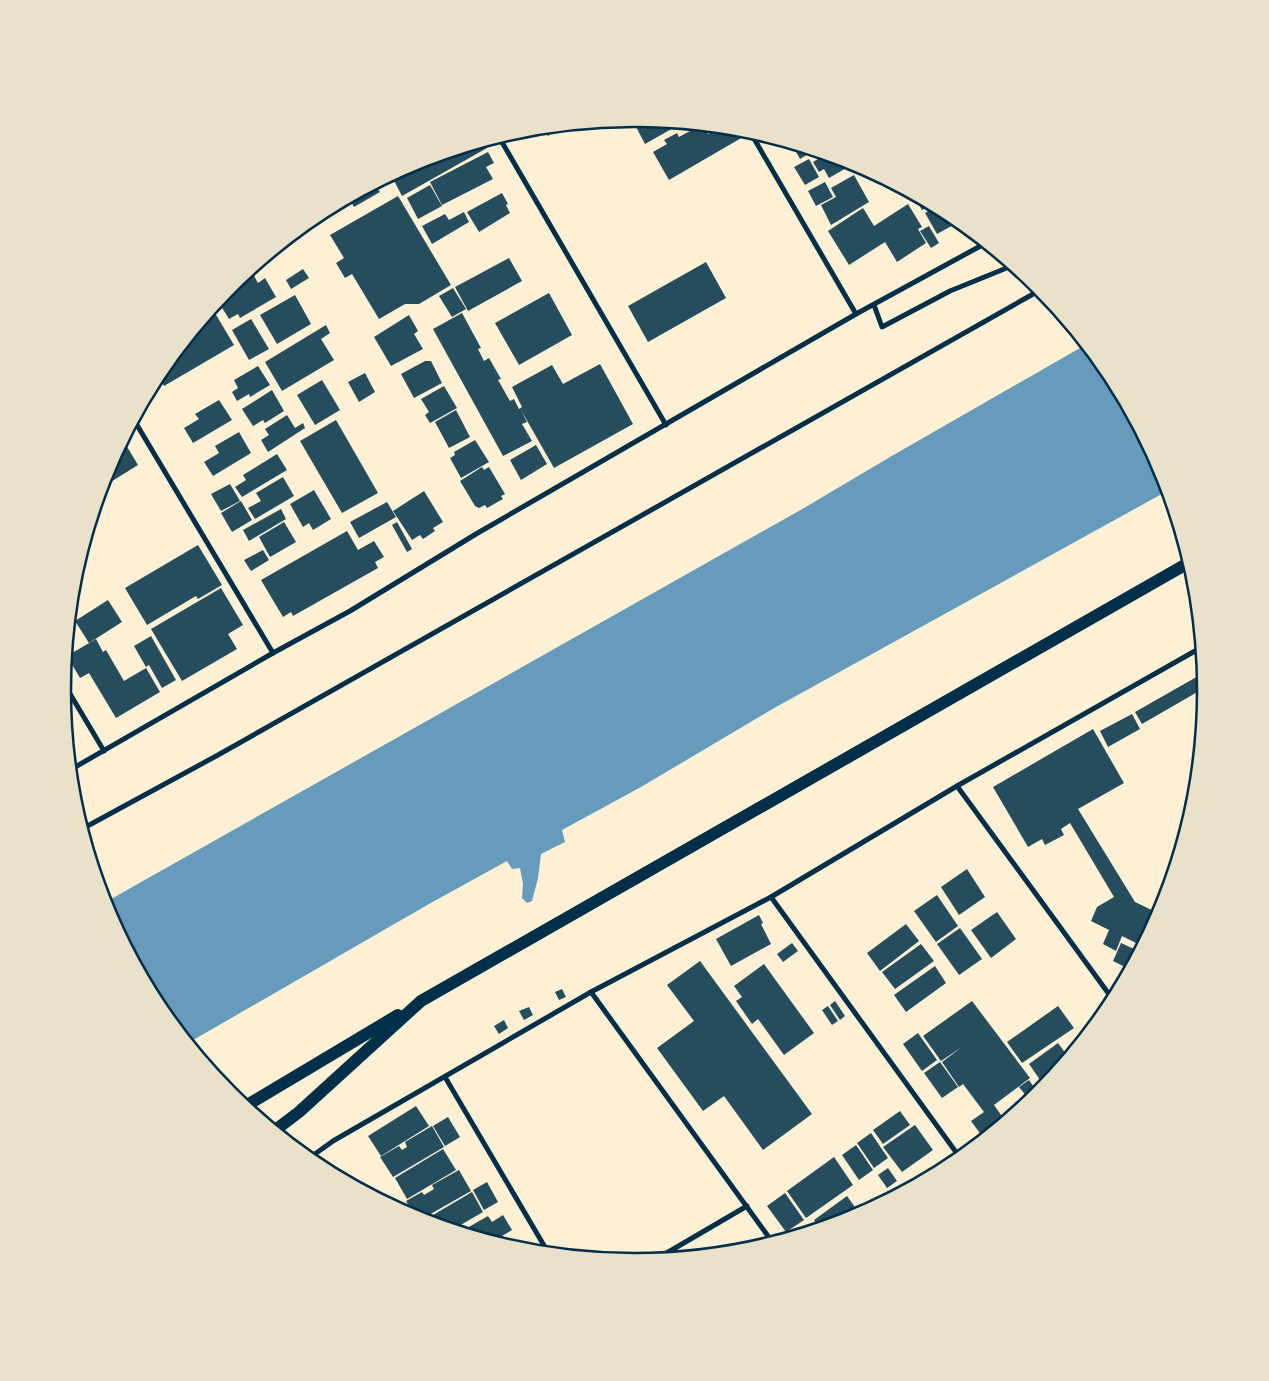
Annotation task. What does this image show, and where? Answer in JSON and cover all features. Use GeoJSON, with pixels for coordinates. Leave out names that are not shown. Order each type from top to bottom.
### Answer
{"type":"FeatureCollection","features":[{"type":"Feature","properties":{"kind":"main road"},"geometry":{"type":"LineString","coordinates":[[251,1103],[421,1001],[1184,566]]}},
{"type":"Feature","properties":{"kind":"main road"},"geometry":{"type":"LineString","coordinates":[[279,1127],[299,1112],[421,1001]]}},
{"type":"Feature","properties":{"kind":"street"},"geometry":{"type":"LineString","coordinates":[[755,140],[856,314]]}},
{"type":"Feature","properties":{"kind":"street"},"geometry":{"type":"LineString","coordinates":[[502,143],[666,426]]}},
{"type":"Feature","properties":{"kind":"street"},"geometry":{"type":"LineString","coordinates":[[76,766],[274,652],[350,611],[476,534],[666,426],[856,314],[980,246]]}},
{"type":"Feature","properties":{"kind":"street"},"geometry":{"type":"LineString","coordinates":[[874,304],[882,327],[950,291],[1007,268]]}},
{"type":"Feature","properties":{"kind":"street"},"geometry":{"type":"LineString","coordinates":[[88,826],[218,755],[1034,293]]}},
{"type":"Feature","properties":{"kind":"street"},"geometry":{"type":"LineString","coordinates":[[138,426],[274,652]]}},
{"type":"Feature","properties":{"kind":"street"},"geometry":{"type":"LineString","coordinates":[[315,1154],[333,1140],[591,992],[771,897],[957,786],[1197,650]]}},
{"type":"Feature","properties":{"kind":"street"},"geometry":{"type":"LineString","coordinates":[[71,696],[104,751]]}},
{"type":"Feature","properties":{"kind":"street"},"geometry":{"type":"LineString","coordinates":[[957,786],[1109,994]]}},
{"type":"Feature","properties":{"kind":"street"},"geometry":{"type":"LineString","coordinates":[[771,897],[956,1152]]}},
{"type":"Feature","properties":{"kind":"street"},"geometry":{"type":"LineString","coordinates":[[591,992],[769,1237]]}},
{"type":"Feature","properties":{"kind":"street"},"geometry":{"type":"LineString","coordinates":[[445,1077],[544,1246]]}},
{"type":"Feature","properties":{"kind":"street"},"geometry":{"type":"LineString","coordinates":[[666,1253],[747,1206]]}},
{"type":"Feature","properties":{"kind":"water"},"geometry":{"type":"Polygon","coordinates":[[[1081,348],[1103,378],[1140,441],[1162,494],[776,707],[641,787],[562,830],[565,842],[541,854],[538,878],[532,901],[527,903],[522,898],[523,884],[520,868],[512,869],[507,861],[193,1040],[166,1003],[147,972],[129,940],[111,899],[804,508],[1081,348]]]}},
{"type":"Feature","properties":{"kind":"building"},"geometry":{"type":"Polygon","coordinates":[[[636,127],[673,128],[645,144],[636,127]]]}},
{"type":"Feature","properties":{"kind":"building"},"geometry":{"type":"Polygon","coordinates":[[[691,130],[742,138],[669,180],[653,152],[667,144],[664,140],[677,133],[679,137],[691,130]]]}},
{"type":"Feature","properties":{"kind":"building"},"geometry":{"type":"Polygon","coordinates":[[[486,147],[487,148],[402,196],[394,181],[453,157],[486,147]]]}},
{"type":"Feature","properties":{"kind":"building"},"geometry":{"type":"Polygon","coordinates":[[[796,151],[808,154],[800,159],[796,151]]]}},
{"type":"Feature","properties":{"kind":"building"},"geometry":{"type":"Polygon","coordinates":[[[488,152],[494,163],[486,167],[493,179],[442,205],[430,182],[488,152]]]}},
{"type":"Feature","properties":{"kind":"building"},"geometry":{"type":"Polygon","coordinates":[[[819,158],[846,168],[829,178],[824,169],[819,172],[813,162],[819,158]]]}},
{"type":"Feature","properties":{"kind":"building"},"geometry":{"type":"Polygon","coordinates":[[[809,159],[819,177],[805,185],[794,167],[809,159]]]}},
{"type":"Feature","properties":{"kind":"building"},"geometry":{"type":"Polygon","coordinates":[[[854,175],[869,202],[831,225],[821,205],[836,197],[831,188],[854,175]]]}},
{"type":"Feature","properties":{"kind":"building"},"geometry":{"type":"Polygon","coordinates":[[[825,182],[833,197],[816,206],[808,191],[825,182]]]}},
{"type":"Feature","properties":{"kind":"building"},"geometry":{"type":"Polygon","coordinates":[[[430,185],[442,206],[418,219],[407,198],[430,185]]]}},
{"type":"Feature","properties":{"kind":"building"},"geometry":{"type":"Polygon","coordinates":[[[378,189],[380,192],[354,207],[353,203],[378,189]]]}},
{"type":"Feature","properties":{"kind":"building"},"geometry":{"type":"Polygon","coordinates":[[[502,193],[510,213],[479,232],[467,212],[502,193]]]}},
{"type":"Feature","properties":{"kind":"building"},"geometry":{"type":"Polygon","coordinates":[[[398,196],[451,285],[419,304],[405,304],[379,319],[352,274],[345,278],[336,263],[344,258],[330,235],[398,196]]]}},
{"type":"Feature","properties":{"kind":"building"},"geometry":{"type":"Polygon","coordinates":[[[908,204],[922,227],[918,229],[926,243],[897,262],[885,242],[849,265],[828,231],[863,208],[874,226],[908,204]]]}},
{"type":"Feature","properties":{"kind":"building"},"geometry":{"type":"Polygon","coordinates":[[[929,211],[952,226],[937,234],[925,213],[929,211]]]}},
{"type":"Feature","properties":{"kind":"building"},"geometry":{"type":"Polygon","coordinates":[[[464,212],[469,222],[432,244],[422,226],[445,214],[449,220],[464,212]]]}},
{"type":"Feature","properties":{"kind":"building"},"geometry":{"type":"Polygon","coordinates":[[[929,226],[939,243],[931,248],[920,231],[929,226]]]}},
{"type":"Feature","properties":{"kind":"building"},"geometry":{"type":"Polygon","coordinates":[[[509,258],[522,281],[468,311],[455,287],[509,258]]]}},
{"type":"Feature","properties":{"kind":"building"},"geometry":{"type":"Polygon","coordinates":[[[706,262],[726,298],[648,342],[628,306],[706,262]]]}},
{"type":"Feature","properties":{"kind":"building"},"geometry":{"type":"Polygon","coordinates":[[[303,269],[309,278],[291,289],[286,280],[303,269]]]}},
{"type":"Feature","properties":{"kind":"building"},"geometry":{"type":"Polygon","coordinates":[[[254,275],[258,283],[265,278],[276,297],[240,318],[238,314],[229,319],[222,307],[254,275]]]}},
{"type":"Feature","properties":{"kind":"building"},"geometry":{"type":"Polygon","coordinates":[[[453,288],[466,309],[452,317],[439,296],[453,288]]]}},
{"type":"Feature","properties":{"kind":"building"},"geometry":{"type":"Polygon","coordinates":[[[549,293],[572,335],[519,365],[495,323],[549,293]]]}},
{"type":"Feature","properties":{"kind":"building"},"geometry":{"type":"Polygon","coordinates":[[[295,295],[311,324],[277,344],[260,315],[295,295]]]}},
{"type":"Feature","properties":{"kind":"building"},"geometry":{"type":"Polygon","coordinates":[[[462,313],[481,348],[478,349],[484,361],[489,358],[501,379],[498,380],[510,401],[514,399],[519,409],[522,407],[512,387],[552,365],[563,384],[600,364],[633,424],[554,468],[521,410],[527,422],[522,424],[532,441],[503,456],[433,329],[462,313]]]}},
{"type":"Feature","properties":{"kind":"building"},"geometry":{"type":"Polygon","coordinates":[[[216,314],[234,345],[164,386],[163,383],[166,378],[216,314]]]}},
{"type":"Feature","properties":{"kind":"building"},"geometry":{"type":"Polygon","coordinates":[[[409,315],[418,331],[414,334],[423,349],[391,366],[374,337],[409,315]]]}},
{"type":"Feature","properties":{"kind":"building"},"geometry":{"type":"Polygon","coordinates":[[[251,319],[269,349],[249,360],[232,330],[251,319]]]}},
{"type":"Feature","properties":{"kind":"building"},"geometry":{"type":"Polygon","coordinates":[[[326,325],[330,333],[321,339],[334,360],[282,391],[265,362],[326,325]]]}},
{"type":"Feature","properties":{"kind":"building"},"geometry":{"type":"Polygon","coordinates":[[[425,361],[431,361],[442,383],[414,398],[401,374],[425,361]]]}},
{"type":"Feature","properties":{"kind":"building"},"geometry":{"type":"Polygon","coordinates":[[[258,366],[270,385],[250,397],[249,394],[237,401],[232,392],[238,388],[234,380],[258,366]]]}},
{"type":"Feature","properties":{"kind":"building"},"geometry":{"type":"Polygon","coordinates":[[[365,373],[375,392],[359,402],[348,382],[365,373]]]}},
{"type":"Feature","properties":{"kind":"building"},"geometry":{"type":"Polygon","coordinates":[[[322,380],[340,410],[315,425],[297,395],[322,380]]]}},
{"type":"Feature","properties":{"kind":"building"},"geometry":{"type":"Polygon","coordinates":[[[444,386],[457,408],[430,423],[425,415],[429,412],[421,399],[444,386]]]}},
{"type":"Feature","properties":{"kind":"building"},"geometry":{"type":"Polygon","coordinates":[[[272,390],[284,411],[265,423],[263,420],[253,426],[242,409],[272,390]]]}},
{"type":"Feature","properties":{"kind":"building"},"geometry":{"type":"Polygon","coordinates":[[[219,400],[232,420],[193,443],[184,428],[199,419],[195,414],[219,400]]]}},
{"type":"Feature","properties":{"kind":"building"},"geometry":{"type":"Polygon","coordinates":[[[456,410],[470,437],[449,448],[435,422],[456,410]]]}},
{"type":"Feature","properties":{"kind":"building"},"geometry":{"type":"Polygon","coordinates":[[[287,415],[295,428],[303,423],[305,428],[268,452],[261,440],[269,435],[265,429],[287,415]]]}},
{"type":"Feature","properties":{"kind":"building"},"geometry":{"type":"Polygon","coordinates":[[[336,420],[378,493],[342,513],[300,441],[336,420]]]}},
{"type":"Feature","properties":{"kind":"building"},"geometry":{"type":"Polygon","coordinates":[[[239,432],[251,453],[213,476],[204,462],[219,453],[215,446],[239,432]]]}},
{"type":"Feature","properties":{"kind":"building"},"geometry":{"type":"Polygon","coordinates":[[[475,440],[489,462],[461,478],[450,458],[455,455],[454,452],[475,440]]]}},
{"type":"Feature","properties":{"kind":"building"},"geometry":{"type":"Polygon","coordinates":[[[536,445],[547,464],[521,480],[510,460],[536,445]]]}},
{"type":"Feature","properties":{"kind":"building"},"geometry":{"type":"Polygon","coordinates":[[[127,446],[138,465],[112,481],[127,446]]]}},
{"type":"Feature","properties":{"kind":"building"},"geometry":{"type":"Polygon","coordinates":[[[277,454],[287,470],[242,497],[235,487],[246,480],[243,475],[277,454]]]}},
{"type":"Feature","properties":{"kind":"building"},"geometry":{"type":"Polygon","coordinates":[[[482,467],[484,470],[489,467],[505,494],[501,496],[503,499],[487,508],[485,505],[479,508],[475,506],[460,481],[482,467]]]}},
{"type":"Feature","properties":{"kind":"building"},"geometry":{"type":"Polygon","coordinates":[[[283,477],[294,496],[255,519],[248,508],[261,501],[256,493],[283,477]]]}},
{"type":"Feature","properties":{"kind":"building"},"geometry":{"type":"Polygon","coordinates":[[[230,484],[240,501],[221,511],[211,494],[230,484]]]}},
{"type":"Feature","properties":{"kind":"building"},"geometry":{"type":"Polygon","coordinates":[[[314,490],[331,519],[313,530],[309,523],[303,527],[290,504],[314,490]]]}},
{"type":"Feature","properties":{"kind":"building"},"geometry":{"type":"Polygon","coordinates":[[[424,491],[443,522],[433,528],[435,531],[423,539],[420,535],[412,540],[393,511],[424,491]]]}},
{"type":"Feature","properties":{"kind":"building"},"geometry":{"type":"Polygon","coordinates":[[[241,501],[252,520],[232,532],[221,513],[241,501]]]}},
{"type":"Feature","properties":{"kind":"building"},"geometry":{"type":"Polygon","coordinates":[[[387,502],[396,517],[359,538],[350,522],[387,502]]]}},
{"type":"Feature","properties":{"kind":"building"},"geometry":{"type":"Polygon","coordinates":[[[281,509],[286,519],[249,541],[243,530],[281,509]]]}},
{"type":"Feature","properties":{"kind":"building"},"geometry":{"type":"Polygon","coordinates":[[[284,522],[296,542],[270,557],[259,537],[284,522]]]}},
{"type":"Feature","properties":{"kind":"building"},"geometry":{"type":"Polygon","coordinates":[[[397,522],[412,549],[407,552],[392,525],[397,522]]]}},
{"type":"Feature","properties":{"kind":"building"},"geometry":{"type":"Polygon","coordinates":[[[347,531],[358,550],[374,541],[384,557],[375,562],[378,568],[293,616],[291,612],[283,617],[261,580],[347,531]]]}},
{"type":"Feature","properties":{"kind":"building"},"geometry":{"type":"Polygon","coordinates":[[[198,545],[222,585],[198,599],[196,596],[147,625],[125,588],[198,545]]]}},
{"type":"Feature","properties":{"kind":"building"},"geometry":{"type":"Polygon","coordinates":[[[263,550],[269,560],[251,571],[244,560],[263,550]]]}},
{"type":"Feature","properties":{"kind":"building"},"geometry":{"type":"Polygon","coordinates":[[[221,588],[243,625],[228,634],[237,649],[182,681],[151,629],[221,588]]]}},
{"type":"Feature","properties":{"kind":"building"},"geometry":{"type":"Polygon","coordinates":[[[108,600],[122,622],[89,643],[76,621],[108,600]]]}},
{"type":"Feature","properties":{"kind":"building"},"geometry":{"type":"Polygon","coordinates":[[[151,636],[176,680],[162,688],[149,665],[146,667],[134,646],[151,636]]]}},
{"type":"Feature","properties":{"kind":"building"},"geometry":{"type":"Polygon","coordinates":[[[96,639],[103,652],[106,650],[124,681],[146,668],[160,692],[116,718],[89,673],[80,678],[72,664],[72,653],[96,639]]]}},
{"type":"Feature","properties":{"kind":"building"},"geometry":{"type":"Polygon","coordinates":[[[1198,676],[1198,692],[1142,724],[1135,712],[1198,676]]]}},
{"type":"Feature","properties":{"kind":"building"},"geometry":{"type":"Polygon","coordinates":[[[1132,714],[1140,729],[1108,747],[1100,731],[1132,714]]]}},
{"type":"Feature","properties":{"kind":"building"},"geometry":{"type":"Polygon","coordinates":[[[1093,729],[1124,783],[1078,809],[1135,902],[1153,911],[1138,944],[1122,936],[1116,951],[1103,944],[1109,930],[1091,921],[1097,907],[1114,897],[1070,823],[1061,829],[1064,835],[1045,845],[1042,839],[1028,847],[993,787],[1093,729]]]}},
{"type":"Feature","properties":{"kind":"building"},"geometry":{"type":"Polygon","coordinates":[[[967,869],[985,897],[959,915],[941,887],[967,869]]]}},
{"type":"Feature","properties":{"kind":"building"},"geometry":{"type":"Polygon","coordinates":[[[937,895],[958,926],[936,942],[914,911],[937,895]]]}},
{"type":"Feature","properties":{"kind":"building"},"geometry":{"type":"Polygon","coordinates":[[[997,912],[1016,939],[991,958],[971,930],[997,912]]]}},
{"type":"Feature","properties":{"kind":"building"},"geometry":{"type":"Polygon","coordinates":[[[759,915],[763,923],[761,924],[771,944],[731,966],[716,939],[759,915]]]}},
{"type":"Feature","properties":{"kind":"building"},"geometry":{"type":"Polygon","coordinates":[[[906,924],[919,941],[880,971],[867,953],[906,924]]]}},
{"type":"Feature","properties":{"kind":"building"},"geometry":{"type":"Polygon","coordinates":[[[960,928],[982,959],[959,975],[937,944],[960,928]]]}},
{"type":"Feature","properties":{"kind":"building"},"geometry":{"type":"Polygon","coordinates":[[[792,943],[798,951],[783,962],[777,954],[792,943]]]}},
{"type":"Feature","properties":{"kind":"building"},"geometry":{"type":"Polygon","coordinates":[[[1121,943],[1134,949],[1125,967],[1113,961],[1121,943]]]}},
{"type":"Feature","properties":{"kind":"building"},"geometry":{"type":"Polygon","coordinates":[[[921,944],[934,961],[895,989],[882,972],[921,944]]]}},
{"type":"Feature","properties":{"kind":"building"},"geometry":{"type":"Polygon","coordinates":[[[700,961],[812,1114],[763,1150],[724,1096],[703,1111],[657,1048],[694,1021],[667,985],[700,961]]]}},
{"type":"Feature","properties":{"kind":"building"},"geometry":{"type":"Polygon","coordinates":[[[764,964],[814,1033],[784,1055],[758,1019],[752,1024],[736,1001],[742,997],[734,986],[764,964]]]}},
{"type":"Feature","properties":{"kind":"building"},"geometry":{"type":"Polygon","coordinates":[[[935,966],[946,983],[906,1012],[894,995],[935,966]]]}},
{"type":"Feature","properties":{"kind":"building"},"geometry":{"type":"Polygon","coordinates":[[[562,989],[566,997],[559,1000],[555,992],[562,989]]]}},
{"type":"Feature","properties":{"kind":"building"},"geometry":{"type":"Polygon","coordinates":[[[835,1001],[845,1016],[840,1020],[830,1005],[835,1001]]]}},
{"type":"Feature","properties":{"kind":"building"},"geometry":{"type":"Polygon","coordinates":[[[972,1001],[1030,1078],[994,1105],[1002,1117],[981,1134],[971,1121],[984,1112],[963,1084],[959,1087],[942,1062],[962,1047],[941,1061],[923,1036],[972,1001]]]}},
{"type":"Feature","properties":{"kind":"building"},"geometry":{"type":"Polygon","coordinates":[[[828,1006],[838,1021],[832,1025],[822,1010],[828,1006]]]}},
{"type":"Feature","properties":{"kind":"building"},"geometry":{"type":"Polygon","coordinates":[[[1058,1006],[1074,1028],[1022,1063],[1007,1042],[1058,1006]]]}},
{"type":"Feature","properties":{"kind":"building"},"geometry":{"type":"Polygon","coordinates":[[[529,1007],[533,1015],[524,1020],[519,1011],[529,1007]]]}},
{"type":"Feature","properties":{"kind":"building"},"geometry":{"type":"Polygon","coordinates":[[[504,1020],[508,1028],[499,1034],[494,1026],[504,1020]]]}},
{"type":"Feature","properties":{"kind":"building"},"geometry":{"type":"Polygon","coordinates":[[[918,1033],[937,1060],[922,1071],[903,1044],[918,1033]]]}},
{"type":"Feature","properties":{"kind":"building"},"geometry":{"type":"Polygon","coordinates":[[[1058,1043],[1065,1053],[1041,1081],[1029,1064],[1058,1043]]]}},
{"type":"Feature","properties":{"kind":"building"},"geometry":{"type":"Polygon","coordinates":[[[940,1062],[958,1087],[942,1098],[924,1073],[940,1062]]]}},
{"type":"Feature","properties":{"kind":"building"},"geometry":{"type":"Polygon","coordinates":[[[1029,1080],[1034,1088],[1026,1096],[1019,1087],[1029,1080]]]}},
{"type":"Feature","properties":{"kind":"building"},"geometry":{"type":"Polygon","coordinates":[[[416,1106],[429,1126],[381,1156],[368,1136],[416,1106]]]}},
{"type":"Feature","properties":{"kind":"building"},"geometry":{"type":"Polygon","coordinates":[[[900,1111],[910,1125],[883,1144],[873,1130],[900,1111]]]}},
{"type":"Feature","properties":{"kind":"building"},"geometry":{"type":"Polygon","coordinates":[[[448,1117],[460,1137],[445,1146],[433,1126],[448,1117]]]}},
{"type":"Feature","properties":{"kind":"building"},"geometry":{"type":"Polygon","coordinates":[[[915,1125],[933,1150],[902,1172],[883,1147],[915,1125]]]}},
{"type":"Feature","properties":{"kind":"building"},"geometry":{"type":"Polygon","coordinates":[[[432,1126],[444,1147],[393,1177],[380,1157],[399,1146],[402,1150],[407,1147],[405,1142],[432,1126]]]}},
{"type":"Feature","properties":{"kind":"building"},"geometry":{"type":"Polygon","coordinates":[[[871,1133],[888,1158],[874,1168],[857,1143],[871,1133]]]}},
{"type":"Feature","properties":{"kind":"building"},"geometry":{"type":"Polygon","coordinates":[[[856,1145],[873,1170],[859,1180],[842,1155],[856,1145]]]}},
{"type":"Feature","properties":{"kind":"building"},"geometry":{"type":"Polygon","coordinates":[[[443,1149],[456,1170],[407,1199],[395,1178],[443,1149]]]}},
{"type":"Feature","properties":{"kind":"building"},"geometry":{"type":"Polygon","coordinates":[[[834,1157],[853,1185],[806,1218],[787,1191],[834,1157]]]}},
{"type":"Feature","properties":{"kind":"building"},"geometry":{"type":"Polygon","coordinates":[[[888,1168],[897,1181],[887,1188],[878,1175],[888,1168]]]}},
{"type":"Feature","properties":{"kind":"building"},"geometry":{"type":"Polygon","coordinates":[[[459,1170],[471,1191],[429,1215],[410,1207],[406,1201],[422,1192],[424,1195],[434,1189],[432,1185],[459,1170]]]}},
{"type":"Feature","properties":{"kind":"building"},"geometry":{"type":"Polygon","coordinates":[[[487,1182],[498,1202],[484,1210],[473,1190],[487,1182]]]}},
{"type":"Feature","properties":{"kind":"building"},"geometry":{"type":"Polygon","coordinates":[[[472,1192],[483,1212],[459,1226],[432,1216],[472,1192]]]}},
{"type":"Feature","properties":{"kind":"building"},"geometry":{"type":"Polygon","coordinates":[[[785,1193],[804,1220],[786,1232],[767,1206],[785,1193]]]}},
{"type":"Feature","properties":{"kind":"building"},"geometry":{"type":"Polygon","coordinates":[[[847,1196],[856,1208],[816,1224],[814,1220],[847,1196]]]}},
{"type":"Feature","properties":{"kind":"building"},"geometry":{"type":"Polygon","coordinates":[[[503,1215],[512,1230],[500,1237],[467,1228],[488,1216],[492,1222],[503,1215]]]}}]}
